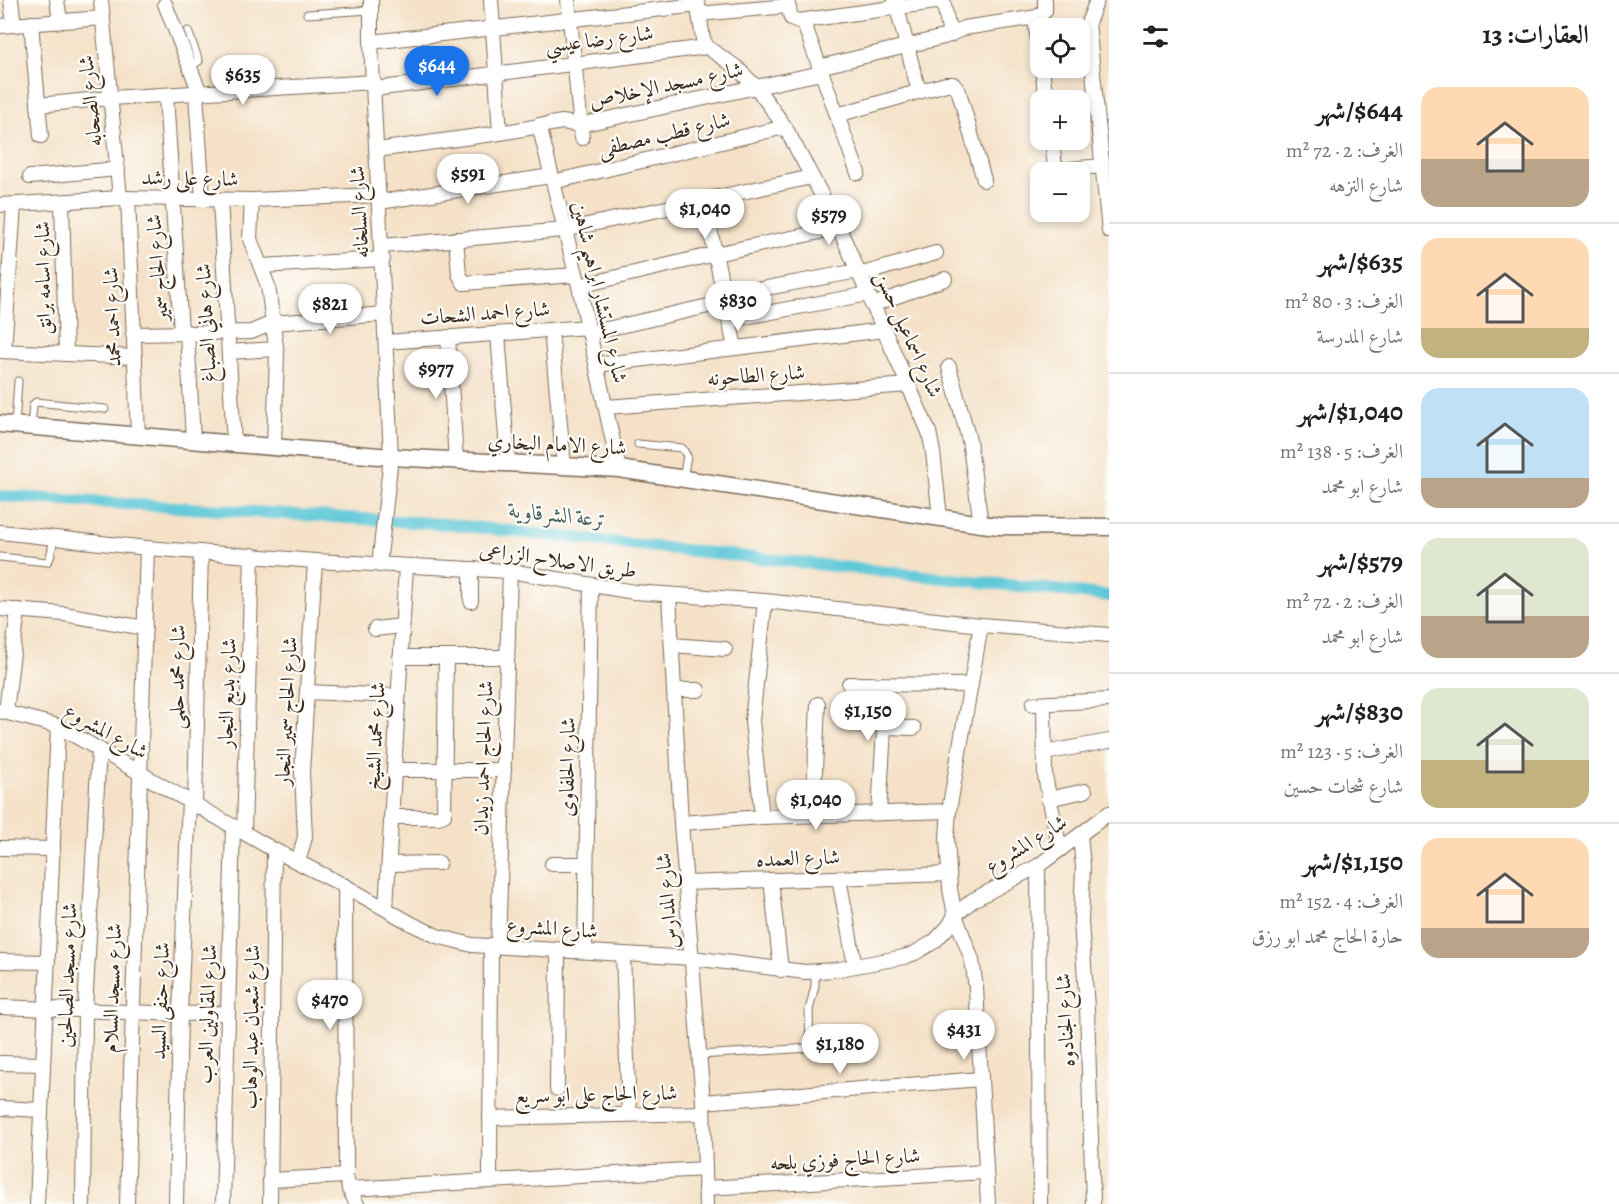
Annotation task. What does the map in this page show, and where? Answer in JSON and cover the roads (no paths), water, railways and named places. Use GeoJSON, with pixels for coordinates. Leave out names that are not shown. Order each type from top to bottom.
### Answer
{"type":"FeatureCollection","features":[{"type":"Feature","properties":{"kind":"street"},"geometry":{"type":"LineString","coordinates":[[11,0],[7,25],[102,18]]}},
{"type":"Feature","properties":{"kind":"street"},"geometry":{"type":"LineString","coordinates":[[57,0],[60,21]]}},
{"type":"Feature","properties":{"kind":"street","name":"شارع الصحابه"},"geometry":{"type":"LineString","coordinates":[[100,0],[118,169],[124,198]]}},
{"type":"Feature","properties":{"kind":"street"},"geometry":{"type":"LineString","coordinates":[[491,0],[500,133]]}},
{"type":"Feature","properties":{"kind":"street"},"geometry":{"type":"LineString","coordinates":[[568,0],[581,131]]}},
{"type":"Feature","properties":{"kind":"street"},"geometry":{"type":"LineString","coordinates":[[837,0],[839,15]]}},
{"type":"Feature","properties":{"kind":"street"},"geometry":{"type":"LineString","coordinates":[[371,42],[698,6],[746,5],[839,15],[895,4],[943,0],[950,35]]}},
{"type":"Feature","properties":{"kind":"street"},"geometry":{"type":"LineString","coordinates":[[820,70],[950,35],[964,28],[1037,17],[1045,11],[1045,0]]}},
{"type":"Feature","properties":{"kind":"street"},"geometry":{"type":"LineString","coordinates":[[1097,0],[1088,23],[1109,231]]}},
{"type":"Feature","properties":{"kind":"street"},"geometry":{"type":"LineString","coordinates":[[165,4],[198,93],[202,200]]}},
{"type":"Feature","properties":{"kind":"street"},"geometry":{"type":"LineString","coordinates":[[895,4],[919,92]]}},
{"type":"Feature","properties":{"kind":"street","name":"شارع السلخانه"},"geometry":{"type":"LineString","coordinates":[[371,5],[391,458],[379,564]]}},
{"type":"Feature","properties":{"kind":"street"},"geometry":{"type":"LineString","coordinates":[[698,6],[703,39],[707,47]]}},
{"type":"Feature","properties":{"kind":"street"},"geometry":{"type":"LineString","coordinates":[[792,11],[820,70],[858,173]]}},
{"type":"Feature","properties":{"kind":"street"},"geometry":{"type":"LineString","coordinates":[[31,23],[41,136]]}},
{"type":"Feature","properties":{"kind":"street","name":"شارع رضا عيسي"},"geometry":{"type":"LineString","coordinates":[[38,105],[111,98],[374,85],[496,74],[707,47]]}},
{"type":"Feature","properties":{"kind":"street","name":"شارع اسماعيل حسن"},"geometry":{"type":"LineString","coordinates":[[707,47],[736,67],[757,88],[784,127],[839,228],[932,441],[940,518]]}},
{"type":"Feature","properties":{"kind":"street","name":"شارع مسجد الإخلاص"},"geometry":{"type":"LineString","coordinates":[[377,150],[562,122],[581,131],[757,88],[820,70]]}},
{"type":"Feature","properties":{"kind":"street"},"geometry":{"type":"LineString","coordinates":[[837,116],[946,84],[953,84],[959,92],[984,180]]}},
{"type":"Feature","properties":{"kind":"street","name":"شارع الحاج سمير"},"geometry":{"type":"LineString","coordinates":[[166,95],[192,440]]}},
{"type":"Feature","properties":{"kind":"street","name":"شارع المستشار ابراهيم شاهين"},"geometry":{"type":"LineString","coordinates":[[539,125],[619,469]]}},
{"type":"Feature","properties":{"kind":"street","name":"شارع قطب مصطفى"},"geometry":{"type":"LineString","coordinates":[[379,198],[552,179],[784,127]]}},
{"type":"Feature","properties":{"kind":"street"},"geometry":{"type":"LineString","coordinates":[[1053,150],[1055,168],[1058,170],[1102,166]]}},
{"type":"Feature","properties":{"kind":"street"},"geometry":{"type":"LineString","coordinates":[[30,177],[118,169]]}},
{"type":"Feature","properties":{"kind":"street"},"geometry":{"type":"LineString","coordinates":[[262,266],[382,253],[456,239],[564,230],[812,177]]}},
{"type":"Feature","properties":{"kind":"street","name":"شارع على رشد"},"geometry":{"type":"LineString","coordinates":[[7,205],[124,198],[252,200],[379,198]]}},
{"type":"Feature","properties":{"kind":"street","name":"شارع احمد محمد"},"geometry":{"type":"LineString","coordinates":[[124,198],[134,334],[138,435]]}},
{"type":"Feature","properties":{"kind":"street","name":"شارع هاني الصباغ"},"geometry":{"type":"LineString","coordinates":[[220,200],[234,444]]}},
{"type":"Feature","properties":{"kind":"street"},"geometry":{"type":"LineString","coordinates":[[252,200],[250,239],[268,285],[276,349],[274,447]]}},
{"type":"Feature","properties":{"kind":"street"},"geometry":{"type":"LineString","coordinates":[[704,200],[735,348]]}},
{"type":"Feature","properties":{"kind":"street","name":"شارع اسامه برانق"},"geometry":{"type":"LineString","coordinates":[[63,202],[66,354]]}},
{"type":"Feature","properties":{"kind":"street"},"geometry":{"type":"LineString","coordinates":[[7,205],[2,351],[135,357]]}},
{"type":"Feature","properties":{"kind":"street"},"geometry":{"type":"LineString","coordinates":[[456,239],[459,274],[464,284],[470,285],[577,281],[839,228]]}},
{"type":"Feature","properties":{"kind":"street","name":"شارع احمد الشحات"},"geometry":{"type":"LineString","coordinates":[[386,342],[551,330],[588,330],[725,299],[858,273],[936,253]]}},
{"type":"Feature","properties":{"kind":"street"},"geometry":{"type":"LineString","coordinates":[[729,320],[870,300],[945,279]]}},
{"type":"Feature","properties":{"kind":"street"},"geometry":{"type":"LineString","coordinates":[[134,334],[251,332],[273,323],[385,314]]}},
{"type":"Feature","properties":{"kind":"street"},"geometry":{"type":"LineString","coordinates":[[551,330],[564,466]]}},
{"type":"Feature","properties":{"kind":"street"},"geometry":{"type":"LineString","coordinates":[[596,365],[884,330]]}},
{"type":"Feature","properties":{"kind":"street"},"geometry":{"type":"LineString","coordinates":[[498,334],[508,463]]}},
{"type":"Feature","properties":{"kind":"street"},"geometry":{"type":"LineString","coordinates":[[447,337],[456,460]]}},
{"type":"Feature","properties":{"kind":"street"},"geometry":{"type":"LineString","coordinates":[[229,352],[276,349]]}},
{"type":"Feature","properties":{"kind":"street"},"geometry":{"type":"LineString","coordinates":[[949,367],[969,440],[981,524]]}},
{"type":"Feature","properties":{"kind":"street","name":"شارع الطاحونه"},"geometry":{"type":"LineString","coordinates":[[606,407],[909,385]]}},
{"type":"Feature","properties":{"kind":"street","name":"شارع الامام البخاري"},"geometry":{"type":"LineString","coordinates":[[15,425],[391,458],[619,469],[981,524],[1109,527]]}},
{"type":"Feature","properties":{"kind":"street","name":"طريق الاصلاح الزراعى"},"geometry":{"type":"LineString","coordinates":[[0,532],[147,548],[315,561],[510,571],[634,592],[765,601],[981,625],[1109,634]]}},
{"type":"Feature","properties":{"kind":"street","name":"شارع مسجد السلام"},"geometry":{"type":"LineString","coordinates":[[127,1204],[147,548]]}},
{"type":"Feature","properties":{"kind":"street","name":"شارع محمد حلمى"},"geometry":{"type":"LineString","coordinates":[[192,802],[201,552]]}},
{"type":"Feature","properties":{"kind":"street","name":"شارع بديع النجار"},"geometry":{"type":"LineString","coordinates":[[239,828],[252,555]]}},
{"type":"Feature","properties":{"kind":"street","name":"شارع الحاج سمير النجار"},"geometry":{"type":"LineString","coordinates":[[298,862],[305,837],[302,772],[315,561]]}},
{"type":"Feature","properties":{"kind":"street","name":"شارع محمد الشيخ"},"geometry":{"type":"LineString","coordinates":[[386,908],[406,566]]}},
{"type":"Feature","properties":{"kind":"street"},"geometry":{"type":"LineString","coordinates":[[471,569],[471,601]]}},
{"type":"Feature","properties":{"kind":"street","name":"شارع الحاج احمد زيدان"},"geometry":{"type":"LineString","coordinates":[[490,1180],[495,945],[504,770],[510,571]]}},
{"type":"Feature","properties":{"kind":"street","name":"شارع الحلفاوى"},"geometry":{"type":"LineString","coordinates":[[585,951],[591,585]]}},
{"type":"Feature","properties":{"kind":"street","name":"شارع المدارس"},"geometry":{"type":"LineString","coordinates":[[669,595],[681,823],[703,1107],[706,1204]]}},
{"type":"Feature","properties":{"kind":"street"},"geometry":{"type":"LineString","coordinates":[[762,817],[752,721],[765,601]]}},
{"type":"Feature","properties":{"kind":"street"},"geometry":{"type":"LineString","coordinates":[[0,609],[64,614],[145,628]]}},
{"type":"Feature","properties":{"kind":"street"},"geometry":{"type":"LineString","coordinates":[[3,712],[18,610]]}},
{"type":"Feature","properties":{"kind":"street"},"geometry":{"type":"LineString","coordinates":[[981,625],[946,837],[948,874],[955,915],[974,971],[988,1204]]}},
{"type":"Feature","properties":{"kind":"street"},"geometry":{"type":"LineString","coordinates":[[375,629],[402,626]]}},
{"type":"Feature","properties":{"kind":"street"},"geometry":{"type":"LineString","coordinates":[[672,645],[725,649]]}},
{"type":"Feature","properties":{"kind":"street"},"geometry":{"type":"LineString","coordinates":[[400,657],[507,657]]}},
{"type":"Feature","properties":{"kind":"street"},"geometry":{"type":"LineString","coordinates":[[391,817],[444,815],[446,657]]}},
{"type":"Feature","properties":{"kind":"street"},"geometry":{"type":"LineString","coordinates":[[849,684],[971,685]]}},
{"type":"Feature","properties":{"kind":"street"},"geometry":{"type":"LineString","coordinates":[[674,690],[698,690]]}},
{"type":"Feature","properties":{"kind":"street"},"geometry":{"type":"LineString","coordinates":[[307,692],[398,696]]}},
{"type":"Feature","properties":{"kind":"street"},"geometry":{"type":"LineString","coordinates":[[1059,850],[1048,799],[1038,704],[1109,700]]}},
{"type":"Feature","properties":{"kind":"street"},"geometry":{"type":"LineString","coordinates":[[813,815],[818,704]]}},
{"type":"Feature","properties":{"kind":"street","name":"شارع المشروع"},"geometry":{"type":"LineString","coordinates":[[3,712],[58,726],[274,850],[437,936],[456,942],[692,958],[814,972],[855,966],[915,953],[935,941],[949,926],[955,915],[973,900],[1038,866],[1109,813]]}},
{"type":"Feature","properties":{"kind":"street"},"geometry":{"type":"LineString","coordinates":[[37,1204],[58,726]]}},
{"type":"Feature","properties":{"kind":"street"},"geometry":{"type":"LineString","coordinates":[[879,813],[884,729],[886,727],[914,728]]}},
{"type":"Feature","properties":{"kind":"street"},"geometry":{"type":"LineString","coordinates":[[1044,753],[1109,741]]}},
{"type":"Feature","properties":{"kind":"street","name":"شارع مسجد الصالحين"},"geometry":{"type":"LineString","coordinates":[[83,1204],[86,1010],[99,749]]}},
{"type":"Feature","properties":{"kind":"street"},"geometry":{"type":"LineString","coordinates":[[394,770],[504,770]]}},
{"type":"Feature","properties":{"kind":"street"},"geometry":{"type":"LineString","coordinates":[[1048,799],[1085,791]]}},
{"type":"Feature","properties":{"kind":"street","name":"شارع حنفى السيد"},"geometry":{"type":"LineString","coordinates":[[176,1204],[180,1014],[192,802]]}},
{"type":"Feature","properties":{"kind":"street"},"geometry":{"type":"LineString","coordinates":[[681,823],[762,817],[949,811]]}},
{"type":"Feature","properties":{"kind":"street","name":"شارع المقاولين العرب"},"geometry":{"type":"LineString","coordinates":[[223,1204],[228,1013],[239,828]]}},
{"type":"Feature","properties":{"kind":"street","name":"شارع الجنادوه"},"geometry":{"type":"LineString","coordinates":[[1080,835],[1083,867],[1081,922],[1087,1008],[1093,1204]]}},
{"type":"Feature","properties":{"kind":"street"},"geometry":{"type":"LineString","coordinates":[[0,848],[53,849]]}},
{"type":"Feature","properties":{"kind":"street","name":"شارع شعبان عبد الوهاب"},"geometry":{"type":"LineString","coordinates":[[270,1204],[274,850]]}},
{"type":"Feature","properties":{"kind":"street"},"geometry":{"type":"LineString","coordinates":[[389,864],[439,863]]}},
{"type":"Feature","properties":{"kind":"street"},"geometry":{"type":"LineString","coordinates":[[552,864],[586,864]]}},
{"type":"Feature","properties":{"kind":"street"},"geometry":{"type":"LineString","coordinates":[[1038,866],[1040,1204]]}},
{"type":"Feature","properties":{"kind":"street","name":"شارع العمده"},"geometry":{"type":"LineString","coordinates":[[686,883],[948,874]]}},
{"type":"Feature","properties":{"kind":"street"},"geometry":{"type":"LineString","coordinates":[[839,878],[855,966]]}},
{"type":"Feature","properties":{"kind":"street"},"geometry":{"type":"LineString","coordinates":[[771,880],[782,970]]}},
{"type":"Feature","properties":{"kind":"street"},"geometry":{"type":"LineString","coordinates":[[345,886],[348,1182],[357,1204]]}},
{"type":"Feature","properties":{"kind":"street"},"geometry":{"type":"LineString","coordinates":[[557,1089],[558,949]]}},
{"type":"Feature","properties":{"kind":"street"},"geometry":{"type":"LineString","coordinates":[[623,954],[629,1114]]}},
{"type":"Feature","properties":{"kind":"street"},"geometry":{"type":"LineString","coordinates":[[0,961],[48,962]]}},
{"type":"Feature","properties":{"kind":"street"},"geometry":{"type":"LineString","coordinates":[[0,1007],[180,1014],[228,1013]]}},
{"type":"Feature","properties":{"kind":"street"},"geometry":{"type":"LineString","coordinates":[[0,1063],[43,1064]]}},
{"type":"Feature","properties":{"kind":"street","name":"شارع الحاج على ابو سريع"},"geometry":{"type":"LineString","coordinates":[[490,1118],[629,1114],[980,1079]]}},
{"type":"Feature","properties":{"kind":"street"},"geometry":{"type":"LineString","coordinates":[[0,1108],[41,1110]]}},
{"type":"Feature","properties":{"kind":"street"},"geometry":{"type":"LineString","coordinates":[[270,1180],[348,1182],[490,1180],[705,1169]]}},
{"type":"Feature","properties":{"kind":"street","name":"شارع الحاج فوزي بلحه"},"geometry":{"type":"LineString","coordinates":[[705,1188],[986,1172]]}},
{"type":"Feature","properties":{"kind":"lane"},"geometry":{"type":"LineString","coordinates":[[307,14],[371,5]]}},
{"type":"Feature","properties":{"kind":"lane"},"geometry":{"type":"LineString","coordinates":[[188,31],[200,61],[190,68]]}},
{"type":"Feature","properties":{"kind":"lane"},"geometry":{"type":"LineString","coordinates":[[15,425],[18,381]]}},
{"type":"Feature","properties":{"kind":"lane"},"geometry":{"type":"LineString","coordinates":[[15,425],[36,402],[105,409]]}},
{"type":"Feature","properties":{"kind":"lane"},"geometry":{"type":"LineString","coordinates":[[638,444],[682,448],[687,456],[683,478]]}},
{"type":"Feature","properties":{"kind":"lane"},"geometry":{"type":"LineString","coordinates":[[0,557],[47,562],[54,538]]}},
{"type":"Feature","properties":{"kind":"lane"},"geometry":{"type":"LineString","coordinates":[[699,1055],[810,1048],[809,1010],[815,986],[814,972]]}},
{"type":"Feature","properties":{"kind":"waterway","name":"ترعة الشرقاوية"},"geometry":{"type":"LineString","coordinates":[[0,496],[445,524],[1109,596]]}}]}
